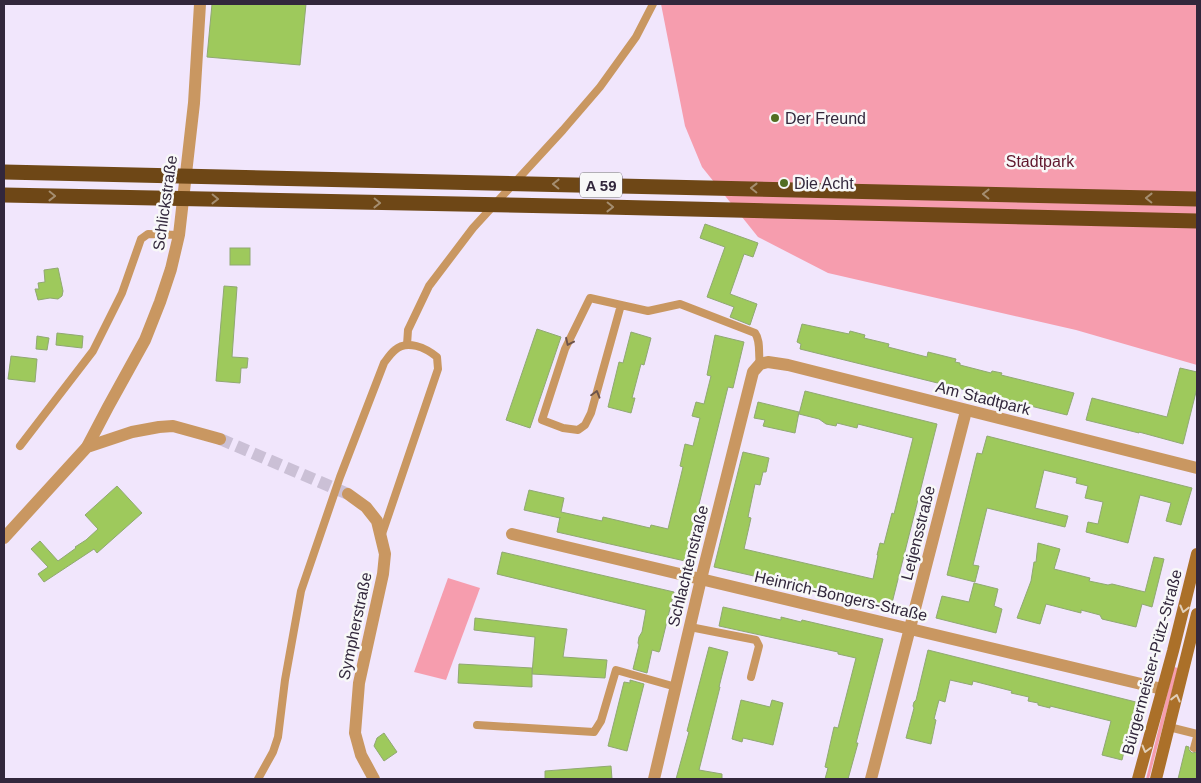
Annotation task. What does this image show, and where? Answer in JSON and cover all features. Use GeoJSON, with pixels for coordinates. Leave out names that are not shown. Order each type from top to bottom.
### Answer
{"type":"FeatureCollection","features":[{"type":"Feature","properties":{"kind":"highway","name":"A 59"},"geometry":{"type":"LineString","coordinates":[[4,172],[1197,199]]}},
{"type":"Feature","properties":{"kind":"highway","name":"A 59"},"geometry":{"type":"LineString","coordinates":[[4,195],[1197,221]]}},
{"type":"Feature","properties":{"kind":"main road","name":"Bürgermeister-Pütz-Straße"},"geometry":{"type":"LineString","coordinates":[[1138,779],[1197,554]]}},
{"type":"Feature","properties":{"kind":"main road","name":"Bürgermeister-Pütz-Straße"},"geometry":{"type":"LineString","coordinates":[[1156,779],[1197,614]]}},
{"type":"Feature","properties":{"kind":"street","name":"Schlickstraße"},"geometry":{"type":"LineString","coordinates":[[87,447],[145,340],[171,268],[179,234],[194,103],[200,4]]}},
{"type":"Feature","properties":{"kind":"street","name":"Am Stadtpark"},"geometry":{"type":"LineString","coordinates":[[760,364],[768,362],[788,365],[1197,468]]}},
{"type":"Feature","properties":{"kind":"street","name":"Schlachtenstraße"},"geometry":{"type":"LineString","coordinates":[[654,779],[701,579],[753,372],[760,364]]}},
{"type":"Feature","properties":{"kind":"street","name":"Letjensstraße"},"geometry":{"type":"LineString","coordinates":[[871,779],[966,411]]}},
{"type":"Feature","properties":{"kind":"street"},"geometry":{"type":"LineString","coordinates":[[4,538],[87,447],[132,432],[173,426],[220,439]]}},
{"type":"Feature","properties":{"kind":"street","name":"Sympherstraße"},"geometry":{"type":"LineString","coordinates":[[348,494],[366,508],[377,521],[385,554],[383,574],[359,683],[355,733],[361,755],[372,777]]}},
{"type":"Feature","properties":{"kind":"street","name":"Heinrich-Bongers-Straße"},"geometry":{"type":"LineString","coordinates":[[512,534],[1162,689]]}},
{"type":"Feature","properties":{"kind":"lane"},"geometry":{"type":"LineString","coordinates":[[407,345],[408,330],[429,286],[473,228],[600,87],[636,37],[653,4]]}},
{"type":"Feature","properties":{"kind":"lane"},"geometry":{"type":"LineString","coordinates":[[20,446],[94,351],[122,293],[141,239],[148,234],[179,234]]}},
{"type":"Feature","properties":{"kind":"lane"},"geometry":{"type":"LineString","coordinates":[[621,305],[590,413],[585,424],[578,430],[563,428],[542,420],[565,350],[590,298],[648,311],[680,304],[749,330],[755,333],[758,338],[760,364]]}},
{"type":"Feature","properties":{"kind":"lane"},"geometry":{"type":"LineString","coordinates":[[258,779],[273,752],[278,737],[285,680],[301,591],[340,478],[384,363],[395,349],[407,345],[414,346],[431,352],[437,357],[438,369],[381,536]]}},
{"type":"Feature","properties":{"kind":"lane"},"geometry":{"type":"LineString","coordinates":[[690,627],[756,640],[758,646],[751,677]]}},
{"type":"Feature","properties":{"kind":"lane"},"geometry":{"type":"LineString","coordinates":[[476,725],[594,732],[601,721],[616,670],[676,687]]}},
{"type":"Feature","properties":{"kind":"lane"},"geometry":{"type":"LineString","coordinates":[[1169,727],[1197,735],[1194,748]]}},
{"type":"Feature","properties":{"kind":"green space","name":"Stadtpark"},"geometry":{"type":"Polygon","coordinates":[[[661,4],[1197,4],[1197,365],[1076,330],[828,273],[758,237],[702,167],[685,126],[661,4]]]}},
{"type":"Feature","properties":{"kind":"green space"},"geometry":{"type":"Polygon","coordinates":[[[448,578],[480,588],[446,680],[414,672],[448,578]]]}},
{"type":"Feature","properties":{"kind":"green space"},"geometry":{"type":"Polygon","coordinates":[[[1174,667],[1178,668],[1149,779],[1146,779],[1174,667]]]}},
{"type":"Feature","properties":{"kind":"building"},"geometry":{"type":"Polygon","coordinates":[[[212,4],[306,4],[300,65],[207,57],[212,4]]]}},
{"type":"Feature","properties":{"kind":"building"},"geometry":{"type":"Polygon","coordinates":[[[705,224],[758,243],[753,257],[744,254],[730,294],[757,304],[750,325],[730,317],[734,307],[707,297],[725,247],[700,238],[705,224]]]}},
{"type":"Feature","properties":{"kind":"building"},"geometry":{"type":"Polygon","coordinates":[[[230,248],[250,248],[250,265],[230,265],[230,248]]]}},
{"type":"Feature","properties":{"kind":"building"},"geometry":{"type":"Polygon","coordinates":[[[58,268],[63,291],[62,296],[58,299],[38,300],[35,289],[39,289],[38,283],[45,282],[44,270],[58,268]]]}},
{"type":"Feature","properties":{"kind":"building"},"geometry":{"type":"Polygon","coordinates":[[[224,286],[237,287],[232,357],[248,358],[247,368],[241,368],[240,383],[216,381],[224,286]]]}},
{"type":"Feature","properties":{"kind":"building"},"geometry":{"type":"Polygon","coordinates":[[[802,324],[849,334],[850,331],[865,335],[864,338],[889,344],[888,347],[927,357],[928,352],[956,359],[955,362],[960,363],[960,365],[991,373],[992,371],[1002,373],[1001,375],[1074,393],[1067,415],[800,349],[801,344],[797,342],[802,324]]]}},
{"type":"Feature","properties":{"kind":"building"},"geometry":{"type":"Polygon","coordinates":[[[537,329],[561,337],[530,428],[506,420],[537,329]]]}},
{"type":"Feature","properties":{"kind":"building"},"geometry":{"type":"Polygon","coordinates":[[[631,332],[651,338],[644,365],[641,364],[632,398],[635,398],[631,413],[608,407],[619,362],[623,363],[631,332]]]}},
{"type":"Feature","properties":{"kind":"building"},"geometry":{"type":"Polygon","coordinates":[[[57,333],[83,336],[82,348],[56,345],[57,333]]]}},
{"type":"Feature","properties":{"kind":"building"},"geometry":{"type":"Polygon","coordinates":[[[715,335],[744,342],[733,388],[728,387],[685,561],[557,532],[560,518],[524,510],[529,490],[564,498],[561,512],[602,521],[603,517],[650,528],[651,525],[668,529],[683,467],[680,466],[685,444],[693,446],[700,418],[692,416],[696,402],[704,404],[711,376],[707,375],[715,335]]]}},
{"type":"Feature","properties":{"kind":"building"},"geometry":{"type":"Polygon","coordinates":[[[37,336],[49,338],[47,350],[36,349],[37,336]]]}},
{"type":"Feature","properties":{"kind":"building"},"geometry":{"type":"Polygon","coordinates":[[[11,356],[37,359],[35,382],[8,379],[11,356]]]}},
{"type":"Feature","properties":{"kind":"building"},"geometry":{"type":"Polygon","coordinates":[[[1180,368],[1197,372],[1197,388],[1183,444],[1086,420],[1092,398],[1167,417],[1180,368]]]}},
{"type":"Feature","properties":{"kind":"building"},"geometry":{"type":"Polygon","coordinates":[[[805,391],[937,424],[891,607],[714,567],[743,452],[769,458],[766,472],[763,472],[760,485],[755,484],[748,517],[751,518],[744,549],[873,579],[880,543],[884,544],[892,513],[894,514],[913,438],[858,424],[857,428],[837,423],[836,426],[826,424],[819,419],[799,414],[805,391]]]}},
{"type":"Feature","properties":{"kind":"building"},"geometry":{"type":"Polygon","coordinates":[[[758,402],[799,412],[795,433],[763,426],[765,420],[754,418],[758,402]]]}},
{"type":"Feature","properties":{"kind":"building"},"geometry":{"type":"Polygon","coordinates":[[[987,436],[1192,488],[1181,525],[1166,521],[1171,503],[1140,495],[1128,543],[1086,532],[1088,522],[1098,524],[1103,502],[1085,498],[1088,486],[1076,483],[1077,478],[1044,470],[1035,508],[1068,516],[1065,527],[987,508],[973,565],[979,566],[975,582],[947,575],[977,453],[982,454],[987,436]]]}},
{"type":"Feature","properties":{"kind":"building"},"geometry":{"type":"Polygon","coordinates":[[[117,486],[142,513],[97,553],[94,549],[44,582],[38,574],[48,567],[31,549],[40,541],[58,561],[76,548],[98,529],[85,515],[117,486]]]}},
{"type":"Feature","properties":{"kind":"building"},"geometry":{"type":"Polygon","coordinates":[[[1038,543],[1060,549],[1054,569],[1090,578],[1089,581],[1145,592],[1154,557],[1164,559],[1152,607],[1142,604],[1136,627],[1102,619],[1100,615],[1081,610],[1081,613],[1046,604],[1040,624],[1017,618],[1031,581],[1038,543]]]}},
{"type":"Feature","properties":{"kind":"building"},"geometry":{"type":"Polygon","coordinates":[[[502,552],[674,592],[660,650],[659,652],[652,650],[647,673],[633,669],[646,610],[497,574],[502,552]]]}},
{"type":"Feature","properties":{"kind":"building"},"geometry":{"type":"Polygon","coordinates":[[[974,583],[998,589],[994,606],[1002,609],[996,633],[936,618],[942,596],[969,602],[974,583]]]}},
{"type":"Feature","properties":{"kind":"building"},"geometry":{"type":"Polygon","coordinates":[[[723,607],[781,620],[781,617],[801,622],[802,620],[883,639],[848,779],[825,779],[828,768],[825,767],[834,727],[838,728],[856,658],[838,654],[838,652],[719,626],[723,607]]]}},
{"type":"Feature","properties":{"kind":"building"},"geometry":{"type":"Polygon","coordinates":[[[475,618],[567,629],[563,657],[607,660],[605,678],[532,674],[535,637],[474,630],[475,618]]]}},
{"type":"Feature","properties":{"kind":"building"},"geometry":{"type":"Polygon","coordinates":[[[709,647],[728,652],[699,770],[722,774],[722,779],[676,779],[689,732],[687,731],[709,647]]]}},
{"type":"Feature","properties":{"kind":"building"},"geometry":{"type":"Polygon","coordinates":[[[928,650],[1136,702],[1122,760],[1102,755],[1111,721],[1050,706],[1050,708],[1038,705],[1038,703],[1028,701],[1029,697],[973,681],[972,685],[950,680],[945,702],[939,700],[934,719],[936,720],[931,744],[906,738],[928,650]]]}},
{"type":"Feature","properties":{"kind":"building"},"geometry":{"type":"Polygon","coordinates":[[[459,664],[532,668],[532,687],[458,683],[459,664]]]}},
{"type":"Feature","properties":{"kind":"building"},"geometry":{"type":"Polygon","coordinates":[[[630,680],[644,684],[627,751],[608,746],[624,682],[630,683],[630,680]]]}},
{"type":"Feature","properties":{"kind":"building"},"geometry":{"type":"Polygon","coordinates":[[[741,700],[770,707],[772,700],[783,703],[773,745],[743,738],[742,742],[732,739],[741,700]]]}},
{"type":"Feature","properties":{"kind":"building"},"geometry":{"type":"Polygon","coordinates":[[[384,733],[397,752],[384,761],[374,746],[377,738],[384,733]]]}},
{"type":"Feature","properties":{"kind":"building"},"geometry":{"type":"Polygon","coordinates":[[[1186,746],[1189,747],[1192,753],[1197,752],[1197,779],[1178,779],[1186,746]]]}},
{"type":"Feature","properties":{"kind":"building"},"geometry":{"type":"Polygon","coordinates":[[[611,766],[612,779],[545,779],[545,771],[611,766]]]}},
{"type":"Feature","properties":{"kind":"tunnel"},"geometry":{"type":"LineString","coordinates":[[220,439],[348,494]]}},
{"type":"Feature","properties":{"kind":"place","name":"Der Freund"},"geometry":{"type":"Point","coordinates":[775,118]}},
{"type":"Feature","properties":{"kind":"place","name":"Die Acht"},"geometry":{"type":"Point","coordinates":[784,183]}}]}
